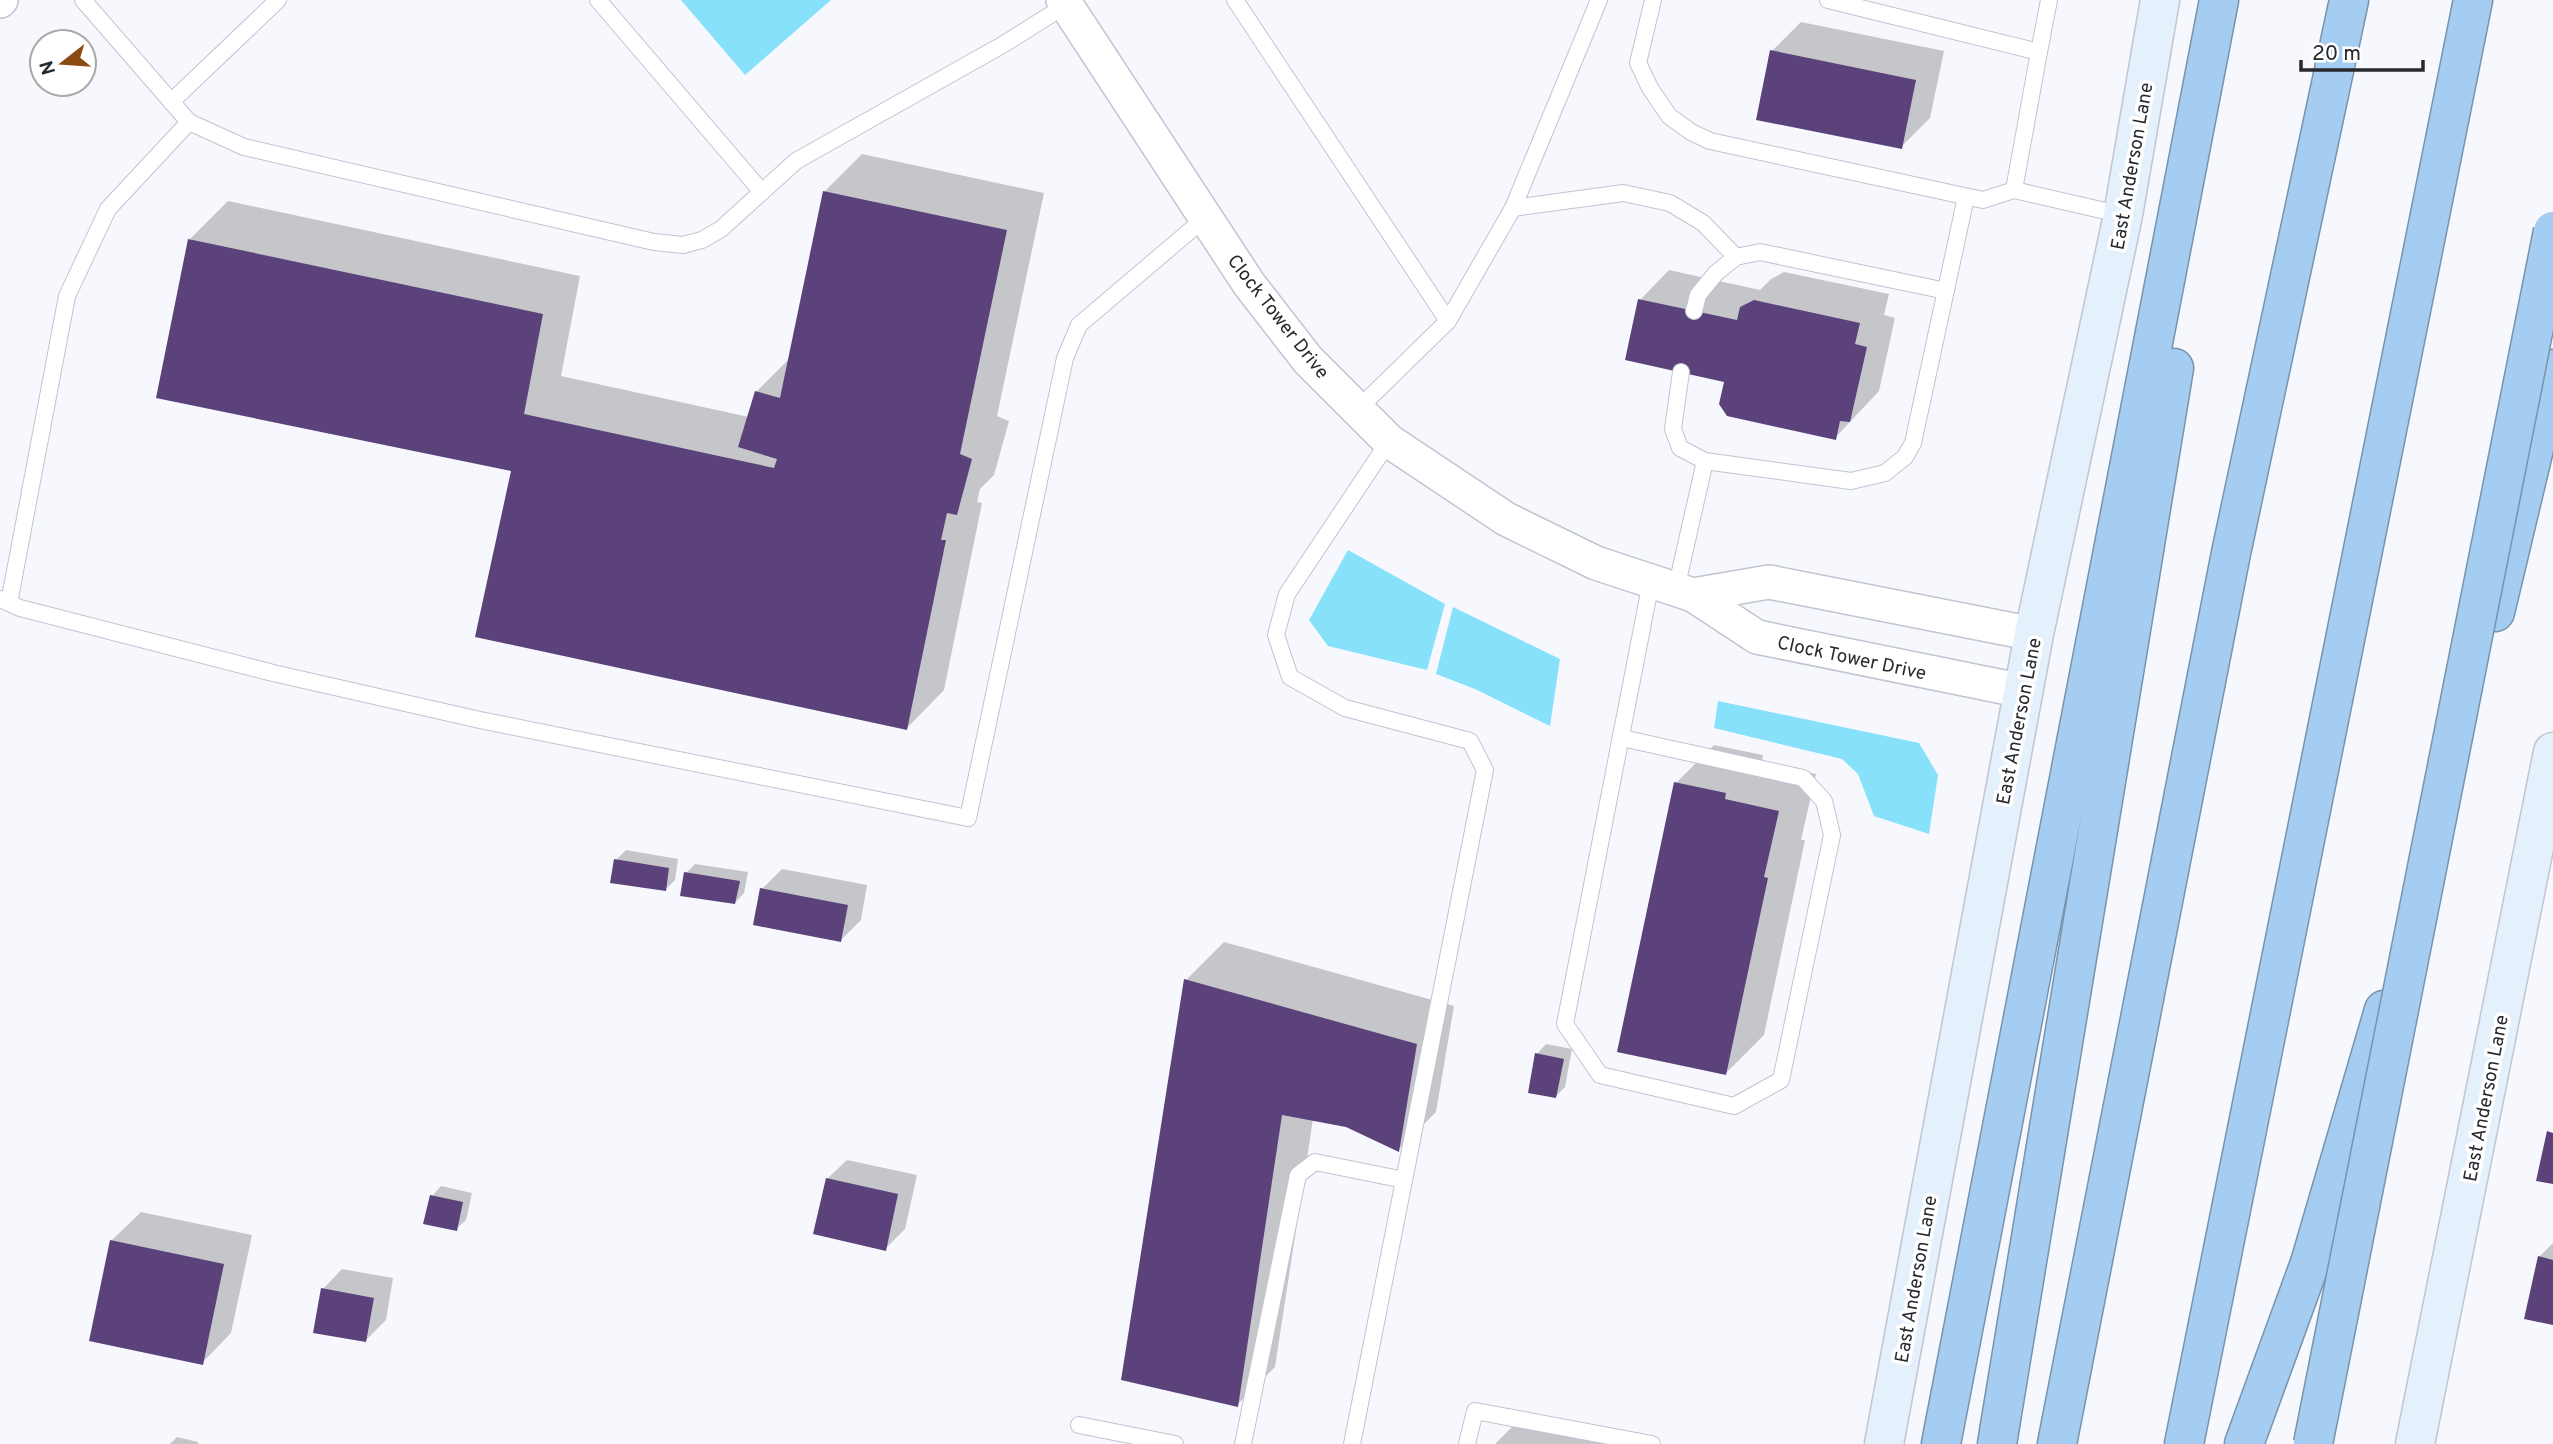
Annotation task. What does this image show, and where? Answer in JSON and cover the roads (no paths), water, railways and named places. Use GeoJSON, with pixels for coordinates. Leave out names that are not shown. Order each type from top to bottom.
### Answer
{"type":"FeatureCollection","features":[{"type":"Feature","properties":{"kind":"highway"},"geometry":{"type":"LineString","coordinates":[[1941,1444],[2219,0]]}},
{"type":"Feature","properties":{"kind":"highway"},"geometry":{"type":"LineString","coordinates":[[1997,1444],[2234,0]]}},
{"type":"Feature","properties":{"kind":"highway"},"geometry":{"type":"LineString","coordinates":[[2057,1444],[2231,552],[2349,0]]}},
{"type":"Feature","properties":{"kind":"highway"},"geometry":{"type":"LineString","coordinates":[[2184,1444],[2473,0]]}},
{"type":"Feature","properties":{"kind":"highway"},"geometry":{"type":"LineString","coordinates":[[2313,1444],[2553,231]]}},
{"type":"Feature","properties":{"kind":"highway"},"geometry":{"type":"LineString","coordinates":[[2244,1444],[2310,1263],[2469,720],[2553,369]]}},
{"type":"Feature","properties":{"kind":"main road","name":"East Anderson Lane"},"geometry":{"type":"LineString","coordinates":[[1884,1444],[2023,691],[2123,215],[2160,0]]}},
{"type":"Feature","properties":{"kind":"main road","name":"East Anderson Lane"},"geometry":{"type":"LineString","coordinates":[[2415,1444],[2553,752]]}},
{"type":"Feature","properties":{"kind":"street","name":"Clock Tower Drive"},"geometry":{"type":"LineString","coordinates":[[1064,3],[1249,284],[1308,360],[1389,441],[1506,519],[1596,563],[1674,589],[1757,637],[2023,691]]}},
{"type":"Feature","properties":{"kind":"street","name":"Clock Tower Drive"},"geometry":{"type":"LineString","coordinates":[[1674,589],[1769,582],[2034,634]]}},
{"type":"Feature","properties":{"kind":"lane"},"geometry":{"type":"LineString","coordinates":[[83,0],[189,122],[244,147],[654,242],[683,244],[702,240],[721,229],[796,161],[1003,44],[1064,3]]}},
{"type":"Feature","properties":{"kind":"lane"},"geometry":{"type":"LineString","coordinates":[[171,102],[278,0]]}},
{"type":"Feature","properties":{"kind":"lane"},"geometry":{"type":"LineString","coordinates":[[598,0],[762,192]]}},
{"type":"Feature","properties":{"kind":"lane"},"geometry":{"type":"LineString","coordinates":[[1235,0],[1448,321]]}},
{"type":"Feature","properties":{"kind":"lane"},"geometry":{"type":"LineString","coordinates":[[1357,409],[1448,321],[1513,208],[1599,0]]}},
{"type":"Feature","properties":{"kind":"lane"},"geometry":{"type":"LineString","coordinates":[[1653,0],[1638,63],[1650,88],[1669,116],[1691,132],[1710,141],[1966,197],[1983,200],[2014,190],[2123,215]]}},
{"type":"Feature","properties":{"kind":"lane"},"geometry":{"type":"LineString","coordinates":[[1828,0],[2039,51]]}},
{"type":"Feature","properties":{"kind":"lane"},"geometry":{"type":"LineString","coordinates":[[2014,190],[2049,0]]}},
{"type":"Feature","properties":{"kind":"lane"},"geometry":{"type":"LineString","coordinates":[[189,122],[108,209],[67,296],[5,601],[20,608],[273,673],[480,720],[968,818],[1065,358],[1079,325],[1205,218]]}},
{"type":"Feature","properties":{"kind":"lane"},"geometry":{"type":"LineString","coordinates":[[1513,208],[1623,193],[1670,204],[1703,223],[1736,257]]}},
{"type":"Feature","properties":{"kind":"lane"},"geometry":{"type":"LineString","coordinates":[[1681,372],[1672,429],[1680,448],[1705,461],[1852,481],[1885,473],[1905,457],[1913,443],[1966,197]]}},
{"type":"Feature","properties":{"kind":"lane"},"geometry":{"type":"LineString","coordinates":[[1694,311],[1698,295],[1716,273],[1736,257],[1760,253],[1946,291]]}},
{"type":"Feature","properties":{"kind":"lane"},"geometry":{"type":"LineString","coordinates":[[1352,1444],[1485,770],[1470,741],[1345,708],[1290,677],[1276,635],[1287,594],[1389,441]]}},
{"type":"Feature","properties":{"kind":"lane"},"geometry":{"type":"LineString","coordinates":[[1622,738],[1803,778],[1824,801],[1832,835],[1781,1080],[1734,1106],[1600,1075],[1565,1024],[1622,738],[1674,589],[1705,461]]}},
{"type":"Feature","properties":{"kind":"lane"},"geometry":{"type":"LineString","coordinates":[[1242,1444],[1298,1175],[1315,1162],[1404,1180]]}},
{"type":"Feature","properties":{"kind":"lane"},"geometry":{"type":"LineString","coordinates":[[1467,1444],[1475,1411],[1652,1444]]}},
{"type":"Feature","properties":{"kind":"lane"},"geometry":{"type":"LineString","coordinates":[[1079,1425],[1175,1444]]}},
{"type":"Feature","properties":{"kind":"water"},"geometry":{"type":"Polygon","coordinates":[[[681,0],[831,0],[745,75],[681,0]]]}},
{"type":"Feature","properties":{"kind":"water"},"geometry":{"type":"Polygon","coordinates":[[[1348,550],[1445,604],[1427,670],[1328,646],[1309,620],[1348,550]]]}},
{"type":"Feature","properties":{"kind":"water"},"geometry":{"type":"Polygon","coordinates":[[[1453,607],[1560,659],[1550,726],[1475,689],[1436,674],[1453,607]]]}},
{"type":"Feature","properties":{"kind":"water"},"geometry":{"type":"Polygon","coordinates":[[[1718,701],[1919,743],[1938,775],[1929,834],[1874,816],[1858,774],[1842,759],[1714,728],[1718,701]]]}}]}
